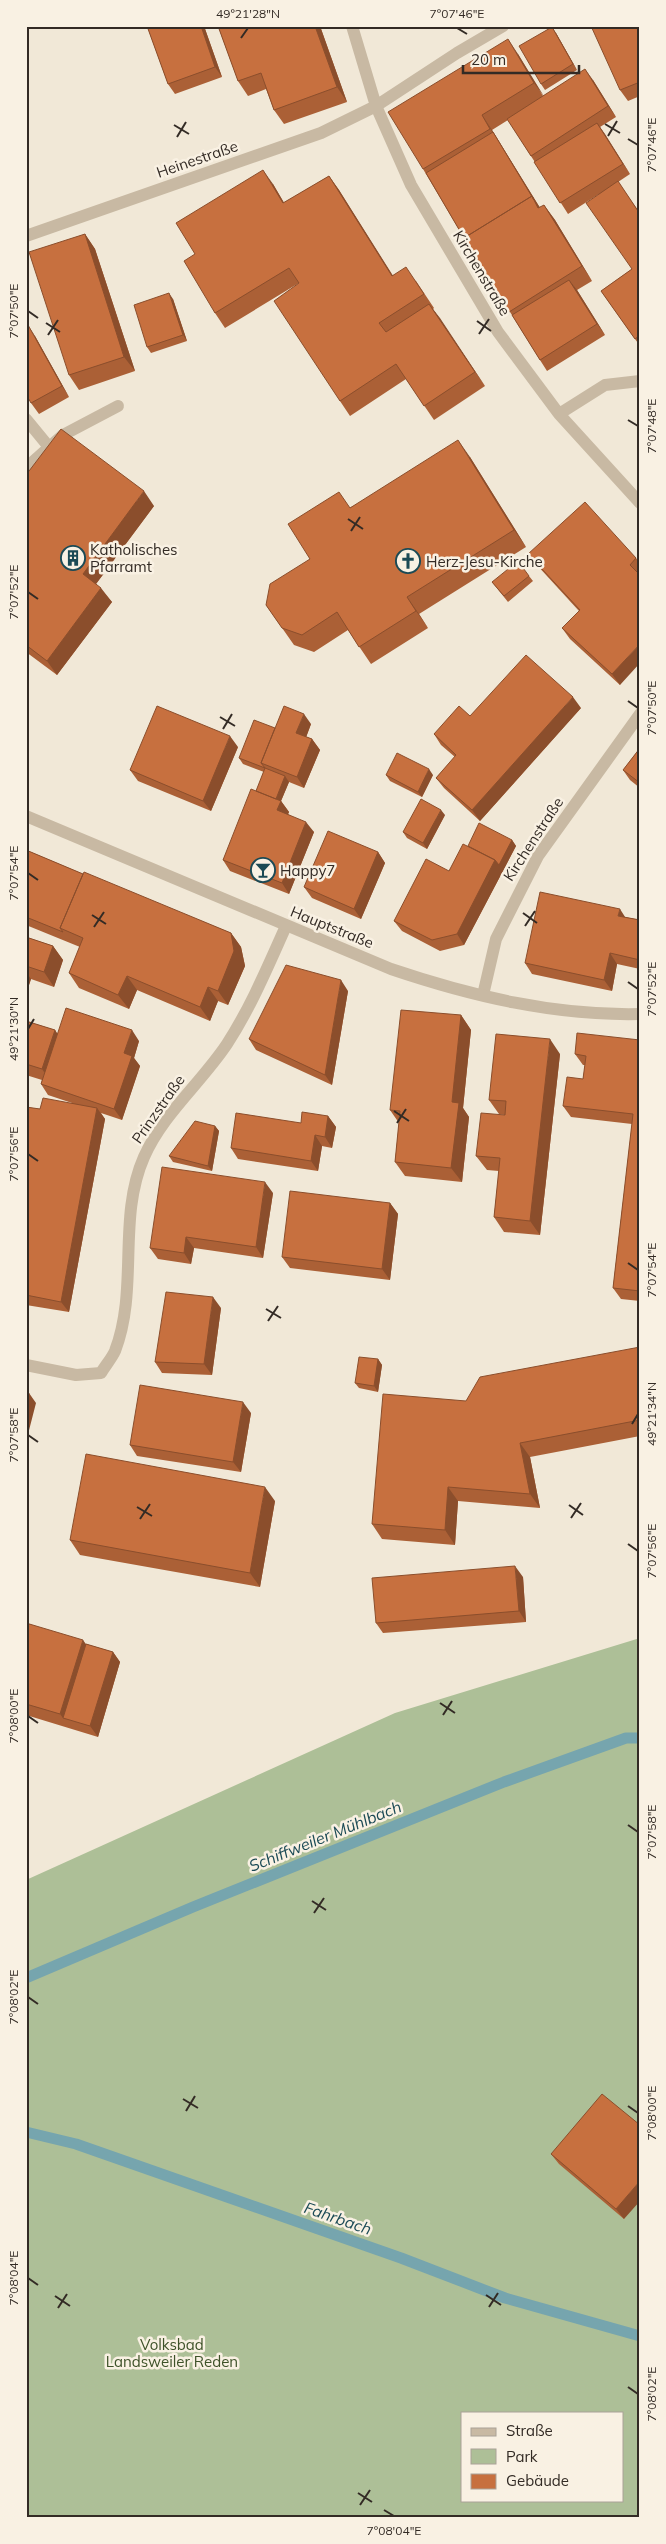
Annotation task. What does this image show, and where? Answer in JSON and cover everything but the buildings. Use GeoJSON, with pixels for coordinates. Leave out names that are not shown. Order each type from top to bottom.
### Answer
{"type":"FeatureCollection","features":[{"type":"Feature","properties":{"kind":"street","name":"Kirchenstraße"},"geometry":{"type":"LineString","coordinates":[[352,26],[376,106],[411,184],[488,316],[558,414],[640,503]]}},
{"type":"Feature","properties":{"kind":"street","name":"Heinestraße"},"geometry":{"type":"LineString","coordinates":[[26,236],[322,133],[376,106],[457,53],[503,26]]}},
{"type":"Feature","properties":{"kind":"street"},"geometry":{"type":"LineString","coordinates":[[558,414],[605,385],[640,381]]}},
{"type":"Feature","properties":{"kind":"street"},"geometry":{"type":"LineString","coordinates":[[26,468],[63,434],[118,406]]}},
{"type":"Feature","properties":{"kind":"street"},"geometry":{"type":"LineString","coordinates":[[26,419],[49,447]]}},
{"type":"Feature","properties":{"kind":"street","name":"Kirchenstraße"},"geometry":{"type":"LineString","coordinates":[[483,995],[496,939],[538,856],[640,714]]}},
{"type":"Feature","properties":{"kind":"street","name":"Hauptstraße"},"geometry":{"type":"LineString","coordinates":[[26,816],[286,926],[391,969],[434,984],[545,1008],[640,1014]]}},
{"type":"Feature","properties":{"kind":"street","name":"Prinzstraße"},"geometry":{"type":"LineString","coordinates":[[26,1365],[76,1374],[101,1373],[114,1352],[123,1322],[133,1190],[144,1156],[164,1124],[226,1045],[258,991],[286,926]]}},
{"type":"Feature","properties":{"kind":"green space","name":"Volksbad Landsweiler Reden"},"geometry":{"type":"Polygon","coordinates":[[[640,1638],[640,2518],[26,2518],[26,1880],[395,1713],[640,1638]]]}},
{"type":"Feature","properties":{"kind":"waterway","name":"Schiffweiler Mühlbach"},"geometry":{"type":"LineString","coordinates":[[26,1978],[193,1907],[504,1782],[626,1738],[640,1738]]}},
{"type":"Feature","properties":{"kind":"waterway","name":"Fahrbach"},"geometry":{"type":"LineString","coordinates":[[26,2132],[76,2144],[401,2258],[505,2298],[640,2336]]}},
{"type":"Feature","properties":{"kind":"place","name":"Katholisches Pfarramt"},"geometry":{"type":"Point","coordinates":[73,558]}},
{"type":"Feature","properties":{"kind":"place","name":"Herz-Jesu-Kirche"},"geometry":{"type":"Point","coordinates":[408,561]}},
{"type":"Feature","properties":{"kind":"place","name":"Happy7"},"geometry":{"type":"Point","coordinates":[263,870]}}]}
